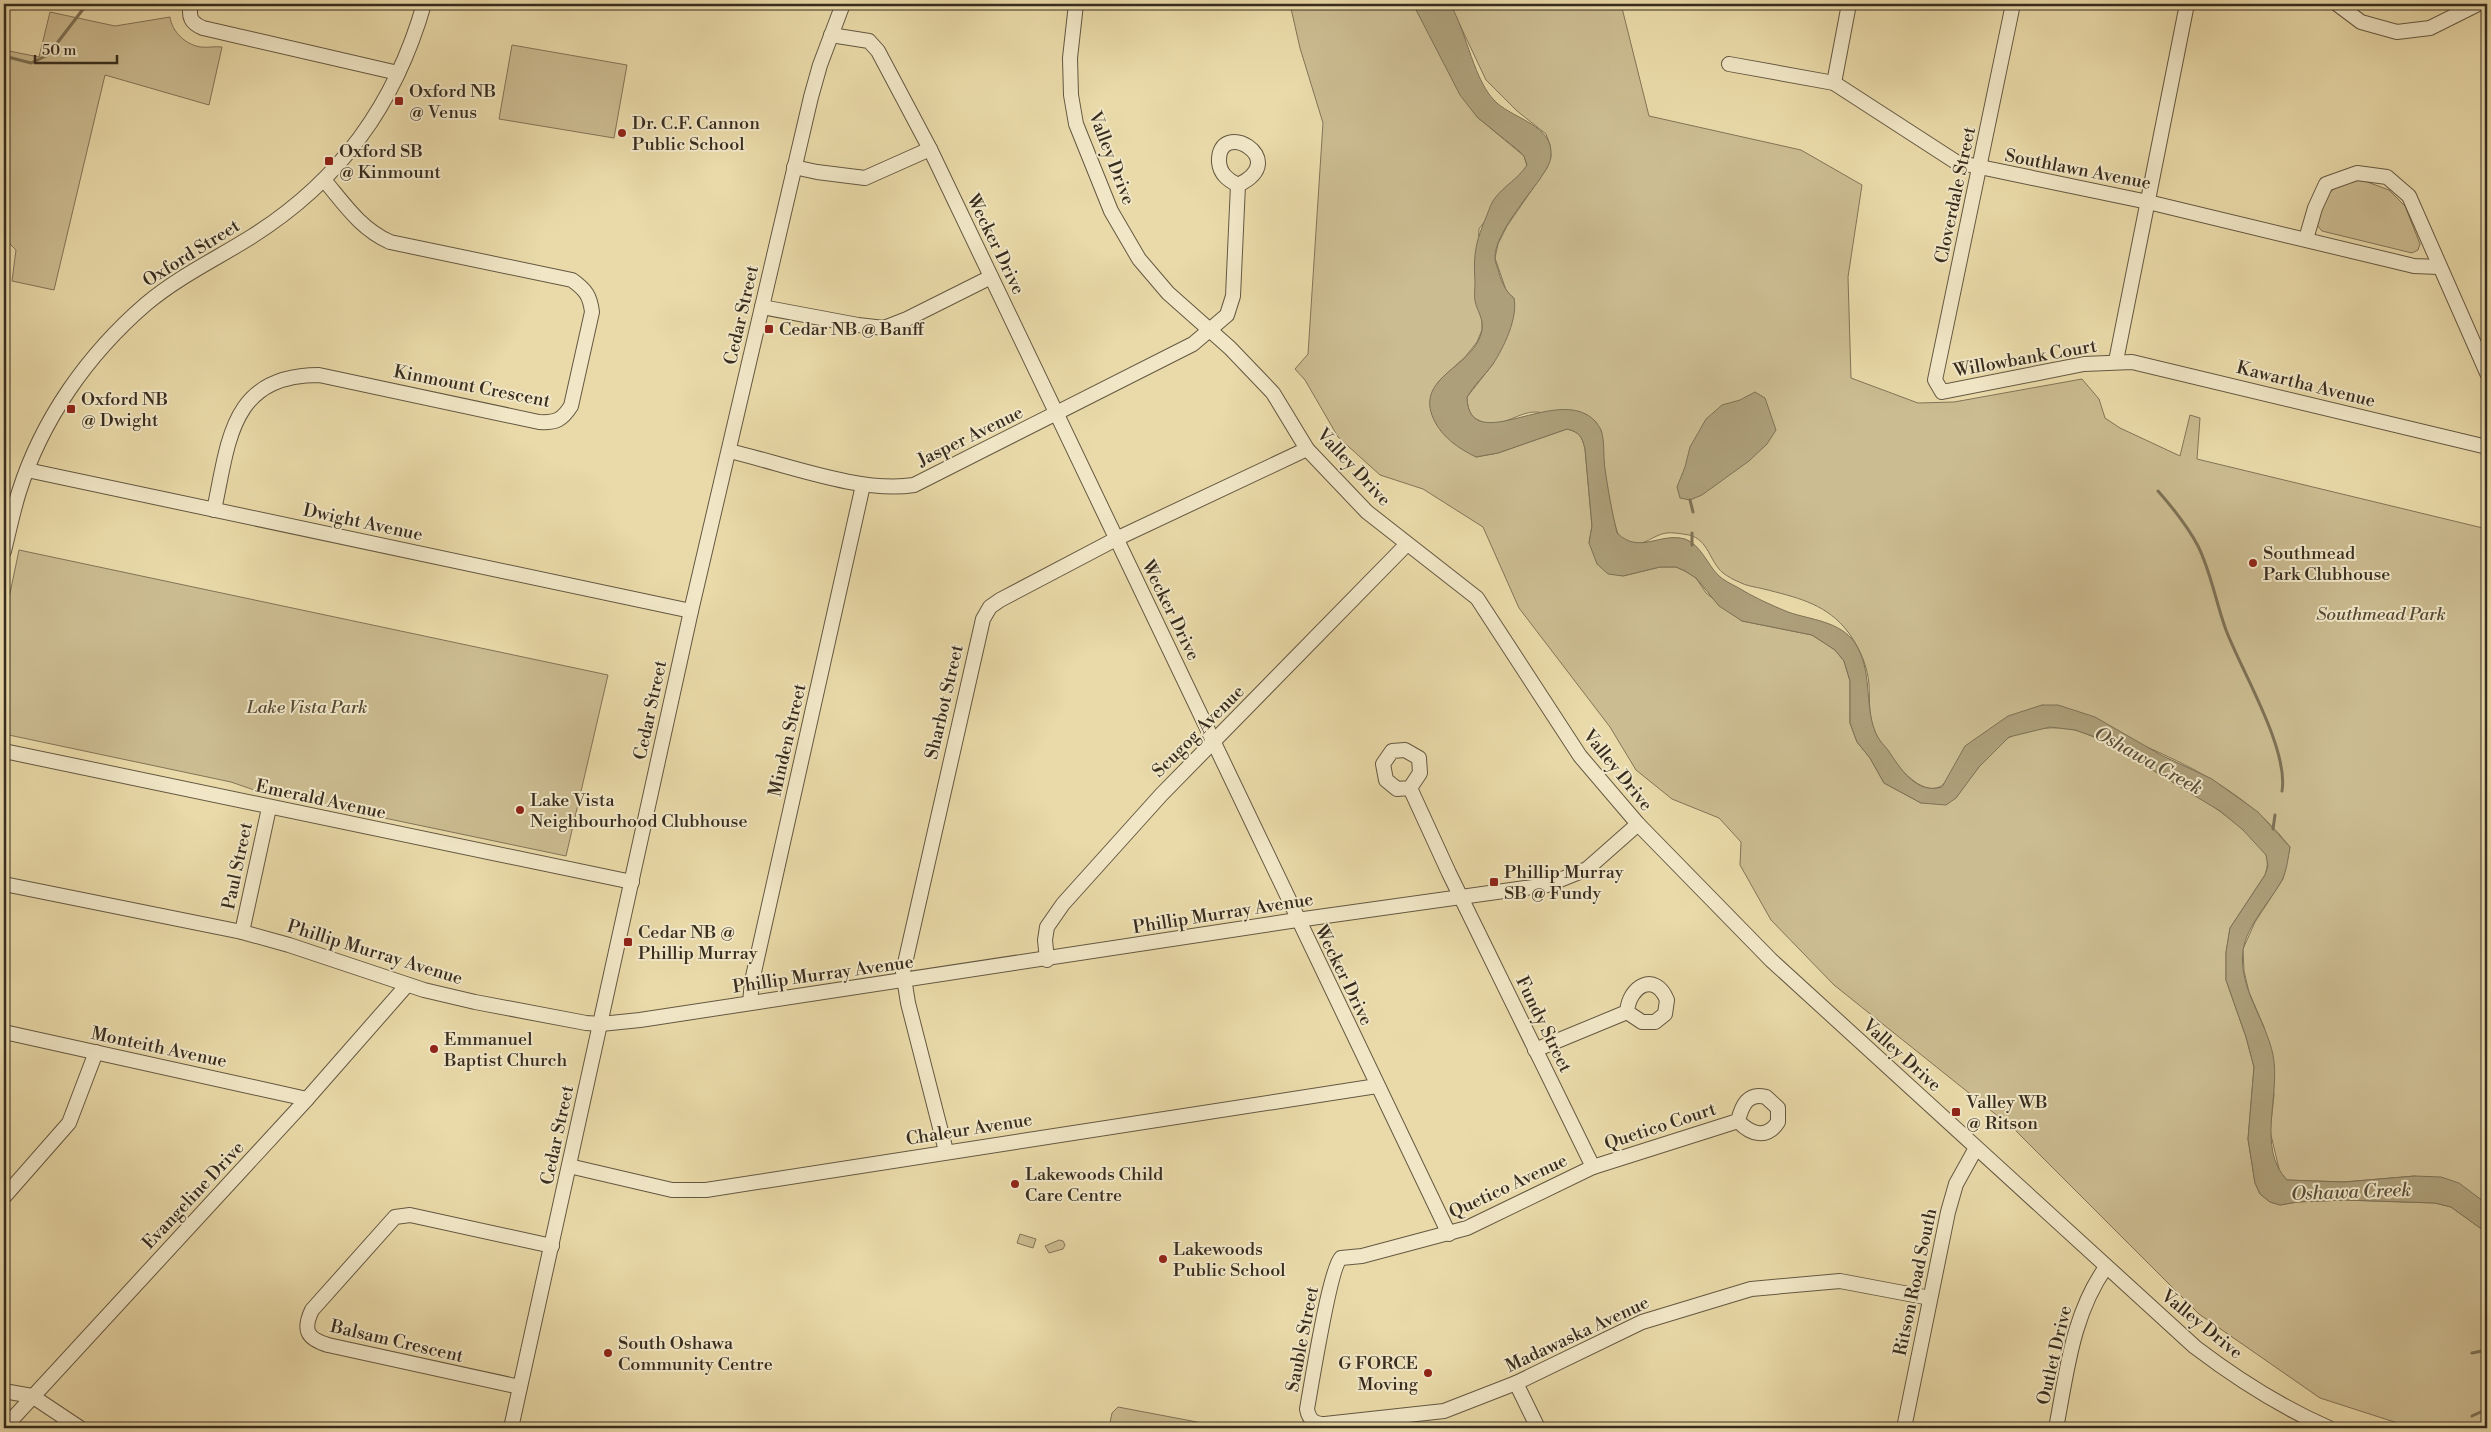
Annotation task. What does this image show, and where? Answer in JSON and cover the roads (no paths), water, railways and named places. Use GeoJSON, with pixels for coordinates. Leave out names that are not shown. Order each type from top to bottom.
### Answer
{"type":"FeatureCollection","features":[{"type":"Feature","properties":{"kind":"street"},"geometry":{"type":"LineString","coordinates":[[191,4],[189,16],[192,22],[203,28],[398,73]]}},
{"type":"Feature","properties":{"kind":"street","name":"Oxford Street"},"geometry":{"type":"LineString","coordinates":[[4,551],[19,492],[27,470],[40,440],[65,395],[109,340],[146,304],[175,281],[251,237],[325,181],[366,132],[408,52],[424,4]]}},
{"type":"Feature","properties":{"kind":"street","name":"Cedar Street"},"geometry":{"type":"LineString","coordinates":[[511,1428],[691,611],[794,167],[811,97],[843,4]]}},
{"type":"Feature","properties":{"kind":"street","name":"Valley Drive"},"geometry":{"type":"LineString","coordinates":[[1076,4],[1070,58],[1071,95],[1076,124],[1092,169],[1111,211],[1139,259],[1168,293],[1209,332],[1230,348],[1274,393],[1307,449],[1367,512],[1406,545],[1477,598],[1580,756],[1638,824],[1771,960],[2195,1347],[2223,1368],[2281,1404],[2330,1428]]}},
{"type":"Feature","properties":{"kind":"street"},"geometry":{"type":"LineString","coordinates":[[1834,83],[1849,4]]}},
{"type":"Feature","properties":{"kind":"street","name":"Cloverdale Street"},"geometry":{"type":"LineString","coordinates":[[1942,392],[1935,380],[2013,4]]}},
{"type":"Feature","properties":{"kind":"street"},"geometry":{"type":"LineString","coordinates":[[2116,361],[2187,4]]}},
{"type":"Feature","properties":{"kind":"street"},"geometry":{"type":"LineString","coordinates":[[2337,4],[2361,22],[2397,32],[2430,28],[2478,4]]}},
{"type":"Feature","properties":{"kind":"street","name":"Wecker Drive"},"geometry":{"type":"LineString","coordinates":[[831,35],[869,41],[878,51],[930,149],[1297,920],[1449,1234]]}},
{"type":"Feature","properties":{"kind":"street","name":"Southlawn Avenue"},"geometry":{"type":"LineString","coordinates":[[1729,64],[1834,83],[1956,162],[2148,202],[2414,266],[2439,267]]}},
{"type":"Feature","properties":{"kind":"street"},"geometry":{"type":"LineString","coordinates":[[794,167],[865,178],[930,149]]}},
{"type":"Feature","properties":{"kind":"street"},"geometry":{"type":"LineString","coordinates":[[2306,240],[2314,208],[2326,184],[2357,172],[2387,177],[2408,196],[2487,373]]}},
{"type":"Feature","properties":{"kind":"street","name":"Kinmount Crescent"},"geometry":{"type":"LineString","coordinates":[[214,510],[235,422],[244,407],[269,384],[287,378],[319,375],[539,422],[552,422],[562,419],[571,406],[592,312],[591,299],[586,290],[572,280],[390,242],[375,235],[358,221],[325,181]]}},
{"type":"Feature","properties":{"kind":"street","name":"Jasper Avenue"},"geometry":{"type":"LineString","coordinates":[[729,451],[863,485],[897,488],[914,485],[1056,415],[1193,344],[1209,332],[1226,315],[1233,296],[1238,185]]}},
{"type":"Feature","properties":{"kind":"street"},"geometry":{"type":"LineString","coordinates":[[762,307],[884,328],[907,319],[991,277]]}},
{"type":"Feature","properties":{"kind":"street","name":"Willowbank Court"},"geometry":{"type":"LineString","coordinates":[[1942,392],[2058,368],[2116,361]]}},
{"type":"Feature","properties":{"kind":"street","name":"Kawartha Avenue"},"geometry":{"type":"LineString","coordinates":[[2116,361],[2142,364],[2487,447]]}},
{"type":"Feature","properties":{"kind":"street","name":"Sharbot Street"},"geometry":{"type":"LineString","coordinates":[[946,1151],[904,981],[905,960],[983,619],[990,607],[1000,600],[1116,539],[1307,449]]}},
{"type":"Feature","properties":{"kind":"street","name":"Dwight Avenue"},"geometry":{"type":"LineString","coordinates":[[27,470],[691,611]]}},
{"type":"Feature","properties":{"kind":"street","name":"Minden Street"},"geometry":{"type":"LineString","coordinates":[[750,1003],[754,972],[863,485]]}},
{"type":"Feature","properties":{"kind":"street","name":"Scugog Avenue"},"geometry":{"type":"LineString","coordinates":[[1047,960],[1045,940],[1047,927],[1062,904],[1161,796],[1406,545]]}},
{"type":"Feature","properties":{"kind":"street","name":"Emerald Avenue"},"geometry":{"type":"LineString","coordinates":[[4,751],[268,808],[632,882]]}},
{"type":"Feature","properties":{"kind":"street","name":"Fundy Street"},"geometry":{"type":"LineString","coordinates":[[1410,788],[1461,898],[1593,1167]]}},
{"type":"Feature","properties":{"kind":"street","name":"Paul Street"},"geometry":{"type":"LineString","coordinates":[[242,932],[268,808]]}},
{"type":"Feature","properties":{"kind":"street","name":"Phillip Murray Avenue"},"geometry":{"type":"LineString","coordinates":[[4,884],[242,932],[289,945],[407,985],[559,1019],[601,1024],[1047,960],[1297,920],[1547,885],[1586,869],[1638,824]]}},
{"type":"Feature","properties":{"kind":"street","name":"Evangeline Drive"},"geometry":{"type":"LineString","coordinates":[[4,1428],[307,1099],[407,985]]}},
{"type":"Feature","properties":{"kind":"street"},"geometry":{"type":"LineString","coordinates":[[1535,1050],[1627,1012]]}},
{"type":"Feature","properties":{"kind":"street","name":"Monteith Avenue"},"geometry":{"type":"LineString","coordinates":[[4,1032],[307,1099]]}},
{"type":"Feature","properties":{"kind":"street"},"geometry":{"type":"LineString","coordinates":[[4,1197],[68,1123],[96,1052]]}},
{"type":"Feature","properties":{"kind":"street","name":"Chaleur Avenue"},"geometry":{"type":"LineString","coordinates":[[569,1166],[656,1187],[687,1191],[1377,1086]]}},
{"type":"Feature","properties":{"kind":"street","name":"Quetico Court"},"geometry":{"type":"LineString","coordinates":[[1593,1167],[1738,1121]]}},
{"type":"Feature","properties":{"kind":"street","name":"Ritson Road South"},"geometry":{"type":"LineString","coordinates":[[1904,1428],[1951,1198],[1961,1173],[1976,1148]]}},
{"type":"Feature","properties":{"kind":"street","name":"Quetico Avenue"},"geometry":{"type":"LineString","coordinates":[[1334,1275],[1337,1261],[1346,1256],[1362,1256],[1467,1228],[1593,1167]]}},
{"type":"Feature","properties":{"kind":"street","name":"Balsam Crescent"},"geometry":{"type":"LineString","coordinates":[[520,1388],[314,1341],[307,1332],[307,1320],[312,1310],[395,1217],[410,1215],[552,1246]]}},
{"type":"Feature","properties":{"kind":"street","name":"Outlet Drive"},"geometry":{"type":"LineString","coordinates":[[2056,1428],[2075,1330],[2089,1294],[2106,1267]]}},
{"type":"Feature","properties":{"kind":"street","name":"Sauble Street"},"geometry":{"type":"LineString","coordinates":[[1307,1409],[1334,1275]]}},
{"type":"Feature","properties":{"kind":"street","name":"Madawaska Avenue"},"geometry":{"type":"LineString","coordinates":[[1307,1409],[1310,1419],[1320,1424],[1444,1411],[1516,1384],[1642,1322],[1751,1289],[1840,1281],[1930,1298]]}},
{"type":"Feature","properties":{"kind":"street"},"geometry":{"type":"LineString","coordinates":[[1516,1384],[1538,1428]]}},
{"type":"Feature","properties":{"kind":"street"},"geometry":{"type":"LineString","coordinates":[[4,1391],[32,1396],[80,1428]]}},
{"type":"Feature","properties":{"kind":"water","name":"Oshawa Creek"},"geometry":{"type":"Polygon","coordinates":[[[1413,4],[1450,4],[1482,83],[1489,94],[1505,109],[1540,130],[1550,145],[1551,158],[1547,168],[1505,228],[1496,249],[1495,260],[1501,280],[1514,298],[1514,314],[1506,341],[1497,357],[1467,397],[1472,415],[1483,422],[1499,422],[1560,410],[1579,411],[1595,421],[1602,434],[1604,464],[1617,533],[1625,539],[1642,543],[1667,538],[1685,539],[1695,545],[1714,571],[1727,582],[1775,607],[1824,622],[1849,636],[1861,654],[1876,734],[1904,772],[1917,784],[1924,787],[1942,787],[1965,746],[2008,716],[2042,705],[2058,705],[2095,717],[2161,755],[2212,779],[2258,812],[2290,847],[2282,880],[2254,923],[2245,941],[2243,950],[2243,964],[2248,991],[2265,1029],[2273,1055],[2275,1071],[2271,1136],[2273,1152],[2278,1167],[2287,1180],[2344,1182],[2415,1176],[2441,1177],[2459,1183],[2487,1204],[2487,1233],[2451,1207],[2435,1203],[2345,1200],[2297,1202],[2280,1205],[2270,1202],[2260,1194],[2255,1183],[2248,1139],[2254,1067],[2246,1037],[2226,980],[2226,952],[2230,928],[2265,875],[2268,866],[2266,855],[2243,830],[2220,811],[2101,739],[2075,730],[2050,727],[2009,737],[1979,767],[1956,798],[1946,805],[1921,803],[1884,783],[1870,758],[1857,742],[1850,723],[1850,681],[1844,661],[1835,650],[1812,635],[1742,621],[1719,606],[1696,578],[1676,567],[1660,567],[1623,576],[1608,574],[1597,564],[1589,543],[1592,526],[1585,449],[1583,441],[1577,433],[1567,429],[1498,453],[1476,457],[1446,437],[1434,420],[1430,405],[1432,393],[1438,382],[1469,354],[1477,343],[1482,330],[1482,322],[1476,305],[1474,263],[1480,232],[1494,200],[1527,165],[1524,156],[1477,117],[1460,95],[1413,4]]]}},
{"type":"Feature","properties":{"kind":"water"},"geometry":{"type":"Polygon","coordinates":[[[1755,392],[1765,398],[1776,430],[1767,444],[1749,461],[1702,495],[1690,500],[1680,498],[1677,487],[1690,447],[1706,419],[1722,405],[1740,400],[1755,392]]]}},
{"type":"Feature","properties":{"kind":"waterway"},"geometry":{"type":"LineString","coordinates":[[4,56],[31,63],[48,55],[87,4]]}},
{"type":"Feature","properties":{"kind":"waterway"},"geometry":{"type":"LineString","coordinates":[[2158,491],[2194,538],[2203,556],[2226,630],[2271,732],[2282,774],[2282,791]]}},
{"type":"Feature","properties":{"kind":"waterway"},"geometry":{"type":"LineString","coordinates":[[1690,500],[1693,512]]}},
{"type":"Feature","properties":{"kind":"waterway"},"geometry":{"type":"LineString","coordinates":[[1692,533],[1692,545]]}},
{"type":"Feature","properties":{"kind":"waterway"},"geometry":{"type":"LineString","coordinates":[[2273,829],[2275,815]]}},
{"type":"Feature","properties":{"kind":"waterway"},"geometry":{"type":"LineString","coordinates":[[2472,1353],[2487,1350]]}},
{"type":"Feature","properties":{"kind":"waterway"},"geometry":{"type":"LineString","coordinates":[[2472,1416],[2487,1409]]}},
{"type":"Feature","properties":{"kind":"place","name":"Oxford NB @ Venus"},"geometry":{"type":"Point","coordinates":[399,101]}},
{"type":"Feature","properties":{"kind":"place","name":"Dr. C.F. Cannon Public School"},"geometry":{"type":"Point","coordinates":[622,133]}},
{"type":"Feature","properties":{"kind":"place","name":"Oxford SB @ Kinmount"},"geometry":{"type":"Point","coordinates":[329,161]}},
{"type":"Feature","properties":{"kind":"place","name":"Cedar NB @ Banff"},"geometry":{"type":"Point","coordinates":[769,329]}},
{"type":"Feature","properties":{"kind":"place","name":"Oxford NB @ Dwight"},"geometry":{"type":"Point","coordinates":[71,409]}},
{"type":"Feature","properties":{"kind":"place","name":"Southmead Park Clubhouse"},"geometry":{"type":"Point","coordinates":[2253,563]}},
{"type":"Feature","properties":{"kind":"place","name":"Lake Vista Neighbourhood Clubhouse"},"geometry":{"type":"Point","coordinates":[520,810]}},
{"type":"Feature","properties":{"kind":"place","name":"Phillip Murray SB @ Fundy"},"geometry":{"type":"Point","coordinates":[1494,882]}},
{"type":"Feature","properties":{"kind":"place","name":"Cedar NB @ Phillip Murray"},"geometry":{"type":"Point","coordinates":[628,942]}},
{"type":"Feature","properties":{"kind":"place","name":"Emmanuel Baptist Church"},"geometry":{"type":"Point","coordinates":[434,1049]}},
{"type":"Feature","properties":{"kind":"place","name":"Valley WB @ Ritson"},"geometry":{"type":"Point","coordinates":[1956,1112]}},
{"type":"Feature","properties":{"kind":"place","name":"Lakewoods Child Care Centre"},"geometry":{"type":"Point","coordinates":[1015,1184]}},
{"type":"Feature","properties":{"kind":"place","name":"Lakewoods Public School"},"geometry":{"type":"Point","coordinates":[1163,1259]}},
{"type":"Feature","properties":{"kind":"place","name":"South Oshawa Community Centre"},"geometry":{"type":"Point","coordinates":[608,1353]}},
{"type":"Feature","properties":{"kind":"place","name":"G FORCE Moving"},"geometry":{"type":"Point","coordinates":[1428,1373]}},
{"type":"Feature","properties":{"kind":"park label","name":"Southmead Park"},"geometry":{"type":"Point","coordinates":[2381,614]}},
{"type":"Feature","properties":{"kind":"park label","name":"Lake Vista Park"},"geometry":{"type":"Point","coordinates":[307,707]}}]}
